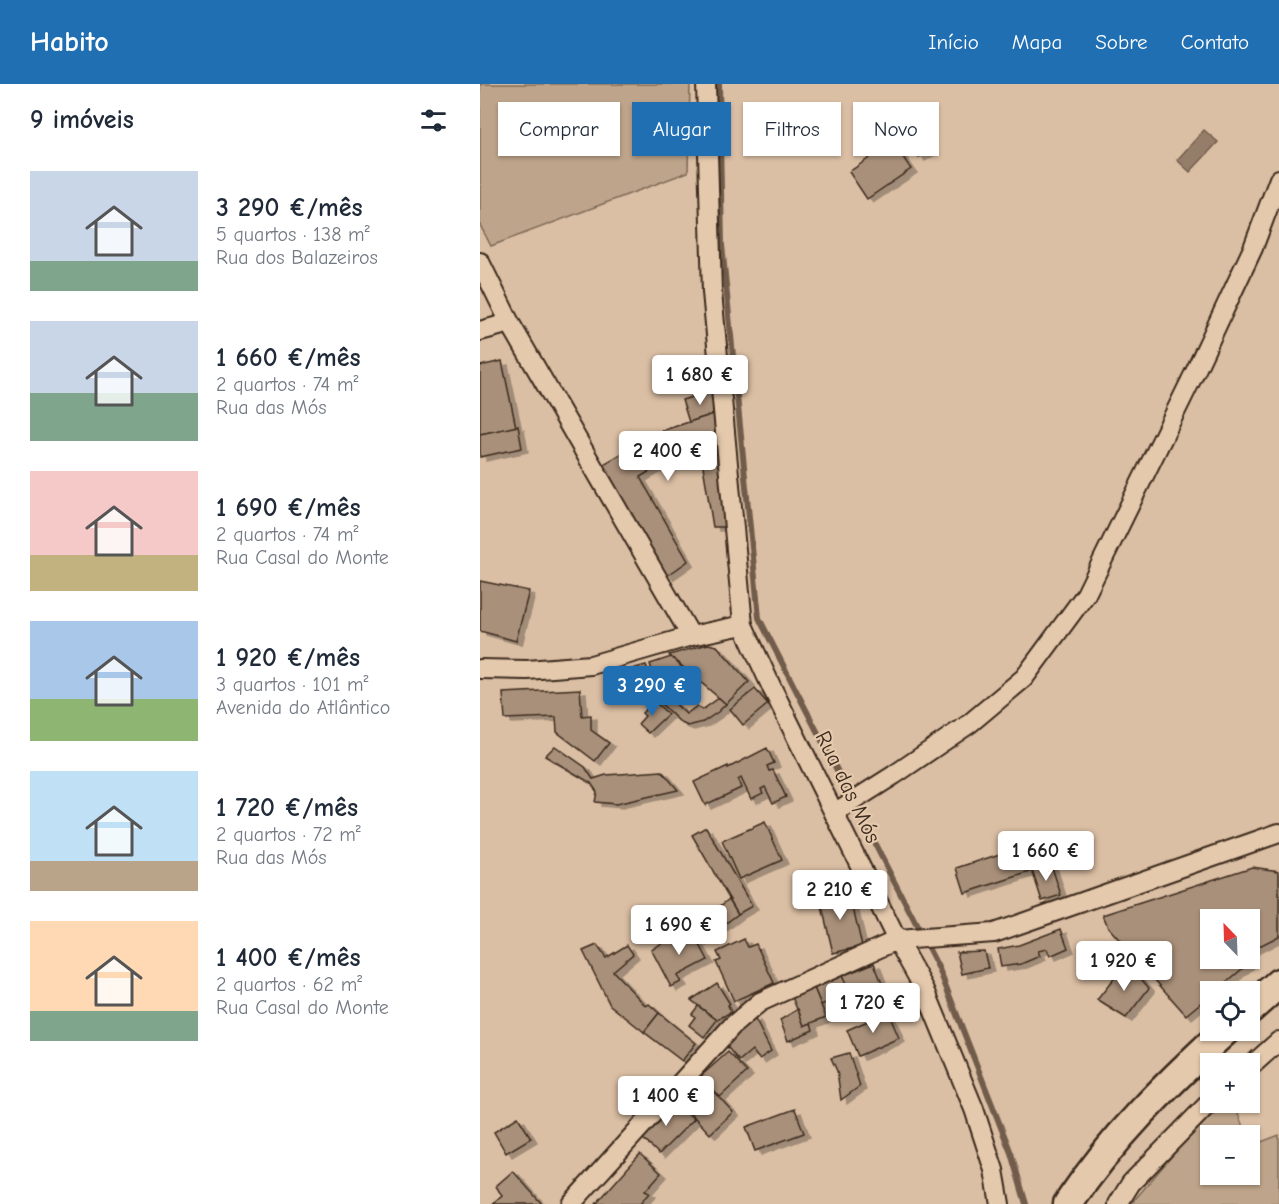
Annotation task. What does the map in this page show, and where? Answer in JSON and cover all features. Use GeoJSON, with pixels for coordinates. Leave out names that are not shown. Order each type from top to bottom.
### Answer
{"type":"FeatureCollection","features":[{"type":"Feature","properties":{"kind":"main road"},"geometry":{"type":"LineString","coordinates":[[1260,1000],[1279,983]]}},
{"type":"Feature","properties":{"kind":"main road"},"geometry":{"type":"LineString","coordinates":[[1068,1204],[1111,1145],[1139,1114],[1215,1041]]}},
{"type":"Feature","properties":{"kind":"street","name":"Rua das Mós"},"geometry":{"type":"LineString","coordinates":[[706,84],[712,292],[743,625],[897,940],[925,990],[974,1109],[994,1170],[1000,1204]]}},
{"type":"Feature","properties":{"kind":"street"},"geometry":{"type":"LineString","coordinates":[[834,813],[969,724],[1023,678],[1086,594],[1253,248],[1279,179]]}},
{"type":"Feature","properties":{"kind":"street"},"geometry":{"type":"LineString","coordinates":[[480,262],[510,323],[691,636]]}},
{"type":"Feature","properties":{"kind":"street"},"geometry":{"type":"LineString","coordinates":[[480,332],[510,323]]}},
{"type":"Feature","properties":{"kind":"street"},"geometry":{"type":"LineString","coordinates":[[480,669],[527,670],[591,665],[691,636],[743,625]]}},
{"type":"Feature","properties":{"kind":"street"},"geometry":{"type":"LineString","coordinates":[[571,1204],[732,1026],[760,1002],[897,940],[994,933],[1279,833]]}},
{"type":"Feature","properties":{"kind":"street"},"geometry":{"type":"LineString","coordinates":[[1260,1058],[1279,1041]]}},
{"type":"Feature","properties":{"kind":"street"},"geometry":{"type":"LineString","coordinates":[[1118,1204],[1131,1183],[1200,1112]]}},
{"type":"Feature","properties":{"kind":"shaded area"},"geometry":{"type":"Polygon","coordinates":[[[480,84],[690,84],[690,102],[632,102],[632,156],[688,156],[688,172],[491,246],[480,225],[480,84]]]}},
{"type":"Feature","properties":{"kind":"shaded area"},"geometry":{"type":"Polygon","coordinates":[[[1204,130],[1218,142],[1190,172],[1177,160],[1204,130]]]}},
{"type":"Feature","properties":{"kind":"shaded area"},"geometry":{"type":"Polygon","coordinates":[[[1209,1113],[1238,1113],[1242,1125],[1200,1125],[1200,1185],[1260,1185],[1260,1142],[1279,1135],[1279,1204],[1131,1204],[1209,1113]]]}},
{"type":"Feature","properties":{"kind":"building"},"geometry":{"type":"Polygon","coordinates":[[[872,156],[902,156],[911,169],[867,199],[849,172],[872,156]]]}},
{"type":"Feature","properties":{"kind":"building"},"geometry":{"type":"Polygon","coordinates":[[[502,361],[516,427],[480,434],[480,366],[502,361]]]}},
{"type":"Feature","properties":{"kind":"building"},"geometry":{"type":"Polygon","coordinates":[[[711,391],[717,413],[689,422],[682,400],[711,391]]]}},
{"type":"Feature","properties":{"kind":"building"},"geometry":{"type":"Polygon","coordinates":[[[717,413],[725,527],[713,527],[700,448],[672,458],[640,477],[688,561],[667,576],[602,465],[661,431],[717,413]]]}},
{"type":"Feature","properties":{"kind":"building"},"geometry":{"type":"Polygon","coordinates":[[[518,426],[522,448],[480,457],[480,434],[518,426]]]}},
{"type":"Feature","properties":{"kind":"building"},"geometry":{"type":"Polygon","coordinates":[[[480,581],[529,591],[516,641],[480,631],[480,581]]]}},
{"type":"Feature","properties":{"kind":"building"},"geometry":{"type":"Polygon","coordinates":[[[708,644],[717,646],[749,682],[726,704],[669,655],[708,644]]]}},
{"type":"Feature","properties":{"kind":"building"},"geometry":{"type":"Polygon","coordinates":[[[671,657],[684,669],[655,679],[650,664],[671,657]]]}},
{"type":"Feature","properties":{"kind":"building"},"geometry":{"type":"Polygon","coordinates":[[[646,665],[655,689],[635,696],[625,671],[646,665]]]}},
{"type":"Feature","properties":{"kind":"building"},"geometry":{"type":"Polygon","coordinates":[[[625,671],[630,686],[614,692],[608,676],[625,671]]]}},
{"type":"Feature","properties":{"kind":"building"},"geometry":{"type":"Polygon","coordinates":[[[656,685],[686,714],[697,706],[702,710],[719,698],[726,704],[703,722],[688,726],[681,723],[648,691],[655,689],[656,685]]]}},
{"type":"Feature","properties":{"kind":"building"},"geometry":{"type":"Polygon","coordinates":[[[580,689],[582,716],[591,715],[591,730],[609,743],[595,761],[557,732],[556,717],[505,719],[503,693],[580,689]]]}},
{"type":"Feature","properties":{"kind":"building"},"geometry":{"type":"Polygon","coordinates":[[[755,689],[768,704],[743,725],[730,709],[755,689]]]}},
{"type":"Feature","properties":{"kind":"building"},"geometry":{"type":"Polygon","coordinates":[[[654,701],[668,714],[648,733],[638,724],[645,716],[642,713],[654,701]]]}},
{"type":"Feature","properties":{"kind":"building"},"geometry":{"type":"Polygon","coordinates":[[[555,746],[585,767],[593,779],[606,775],[662,771],[678,790],[616,804],[595,802],[597,792],[591,783],[545,756],[555,746]]]}},
{"type":"Feature","properties":{"kind":"building"},"geometry":{"type":"Polygon","coordinates":[[[767,748],[774,763],[767,766],[769,771],[773,770],[786,797],[773,803],[765,787],[761,789],[763,793],[751,799],[741,778],[738,780],[741,788],[705,805],[694,782],[767,748]]]}},
{"type":"Feature","properties":{"kind":"building"},"geometry":{"type":"Polygon","coordinates":[[[765,822],[782,860],[739,879],[722,841],[765,822]]]}},
{"type":"Feature","properties":{"kind":"building"},"geometry":{"type":"Polygon","coordinates":[[[706,827],[752,906],[738,914],[692,835],[706,827]]]}},
{"type":"Feature","properties":{"kind":"building"},"geometry":{"type":"Polygon","coordinates":[[[1021,847],[1030,872],[965,893],[957,868],[1021,847]]]}},
{"type":"Feature","properties":{"kind":"building"},"geometry":{"type":"Polygon","coordinates":[[[1051,864],[1061,895],[1042,901],[1032,870],[1051,864]]]}},
{"type":"Feature","properties":{"kind":"building"},"geometry":{"type":"Polygon","coordinates":[[[1252,867],[1279,871],[1279,936],[1260,946],[1260,909],[1200,909],[1200,969],[1242,969],[1228,981],[1200,981],[1200,1003],[1186,1015],[1108,927],[1103,915],[1252,867]]]}},
{"type":"Feature","properties":{"kind":"building"},"geometry":{"type":"Polygon","coordinates":[[[841,889],[844,900],[851,899],[862,946],[833,953],[819,894],[841,889]]]}},
{"type":"Feature","properties":{"kind":"building"},"geometry":{"type":"Polygon","coordinates":[[[729,899],[738,914],[701,942],[693,928],[706,918],[703,914],[707,910],[710,914],[729,899]]]}},
{"type":"Feature","properties":{"kind":"building"},"geometry":{"type":"Polygon","coordinates":[[[691,928],[708,960],[677,976],[681,982],[671,987],[651,949],[691,928]]]}},
{"type":"Feature","properties":{"kind":"building"},"geometry":{"type":"Polygon","coordinates":[[[1061,929],[1068,948],[1050,956],[1047,949],[1038,951],[1040,956],[1021,964],[1001,967],[998,949],[1019,945],[1061,929]]]}},
{"type":"Feature","properties":{"kind":"building"},"geometry":{"type":"Polygon","coordinates":[[[744,939],[748,947],[756,944],[774,983],[734,1001],[716,962],[721,960],[717,952],[744,939]]]}},
{"type":"Feature","properties":{"kind":"building"},"geometry":{"type":"Polygon","coordinates":[[[597,945],[606,958],[627,945],[633,954],[613,971],[646,1006],[649,1004],[659,1013],[644,1032],[610,1005],[583,951],[597,945]]]}},
{"type":"Feature","properties":{"kind":"building"},"geometry":{"type":"Polygon","coordinates":[[[984,951],[988,968],[962,974],[957,952],[984,951]]]}},
{"type":"Feature","properties":{"kind":"building"},"geometry":{"type":"Polygon","coordinates":[[[1127,962],[1149,988],[1126,1018],[1097,1000],[1127,962]]]}},
{"type":"Feature","properties":{"kind":"building"},"geometry":{"type":"Polygon","coordinates":[[[874,963],[885,991],[854,1004],[842,976],[874,963]]]}},
{"type":"Feature","properties":{"kind":"building"},"geometry":{"type":"Polygon","coordinates":[[[842,976],[850,993],[821,1005],[814,988],[842,976]]]}},
{"type":"Feature","properties":{"kind":"building"},"geometry":{"type":"Polygon","coordinates":[[[717,983],[730,1004],[728,1005],[731,1012],[717,1020],[691,1000],[717,983]]]}},
{"type":"Feature","properties":{"kind":"building"},"geometry":{"type":"Polygon","coordinates":[[[814,988],[826,1017],[804,1026],[792,997],[814,988]]]}},
{"type":"Feature","properties":{"kind":"building"},"geometry":{"type":"Polygon","coordinates":[[[698,1006],[717,1020],[704,1037],[689,1025],[695,1017],[692,1014],[698,1006]]]}},
{"type":"Feature","properties":{"kind":"building"},"geometry":{"type":"Polygon","coordinates":[[[798,1009],[804,1026],[811,1023],[813,1030],[788,1041],[780,1020],[798,1009]]]}},
{"type":"Feature","properties":{"kind":"building"},"geometry":{"type":"Polygon","coordinates":[[[888,1012],[899,1038],[858,1056],[847,1030],[888,1012]]]}},
{"type":"Feature","properties":{"kind":"building"},"geometry":{"type":"Polygon","coordinates":[[[659,1013],[696,1043],[682,1061],[644,1032],[659,1013]]]}},
{"type":"Feature","properties":{"kind":"building"},"geometry":{"type":"Polygon","coordinates":[[[754,1017],[771,1051],[759,1059],[752,1050],[739,1061],[723,1042],[754,1017]]]}},
{"type":"Feature","properties":{"kind":"building"},"geometry":{"type":"Polygon","coordinates":[[[728,1052],[747,1072],[720,1097],[701,1076],[728,1052]]]}},
{"type":"Feature","properties":{"kind":"building"},"geometry":{"type":"Polygon","coordinates":[[[849,1053],[860,1086],[841,1100],[837,1071],[831,1058],[849,1053]]]}},
{"type":"Feature","properties":{"kind":"building"},"geometry":{"type":"Polygon","coordinates":[[[705,1082],[733,1112],[710,1134],[682,1104],[705,1082]]]}},
{"type":"Feature","properties":{"kind":"building"},"geometry":{"type":"Polygon","coordinates":[[[674,1100],[694,1119],[659,1154],[639,1135],[674,1100]]]}},
{"type":"Feature","properties":{"kind":"building"},"geometry":{"type":"Polygon","coordinates":[[[795,1109],[804,1133],[755,1151],[746,1127],[795,1109]]]}},
{"type":"Feature","properties":{"kind":"building"},"geometry":{"type":"Polygon","coordinates":[[[518,1117],[531,1138],[506,1153],[494,1132],[518,1117]]]}},
{"type":"Feature","properties":{"kind":"building"},"geometry":{"type":"Polygon","coordinates":[[[640,1154],[661,1173],[645,1191],[649,1193],[640,1204],[596,1204],[640,1154]]]}},
{"type":"Feature","properties":{"kind":"building"},"geometry":{"type":"Polygon","coordinates":[[[513,1171],[542,1204],[493,1204],[502,1196],[496,1186],[513,1171]]]}},
{"type":"Feature","properties":{"kind":"waterway"},"geometry":{"type":"LineString","coordinates":[[719,84],[722,245],[759,618],[939,969],[1011,1153],[1026,1204]]}}]}
